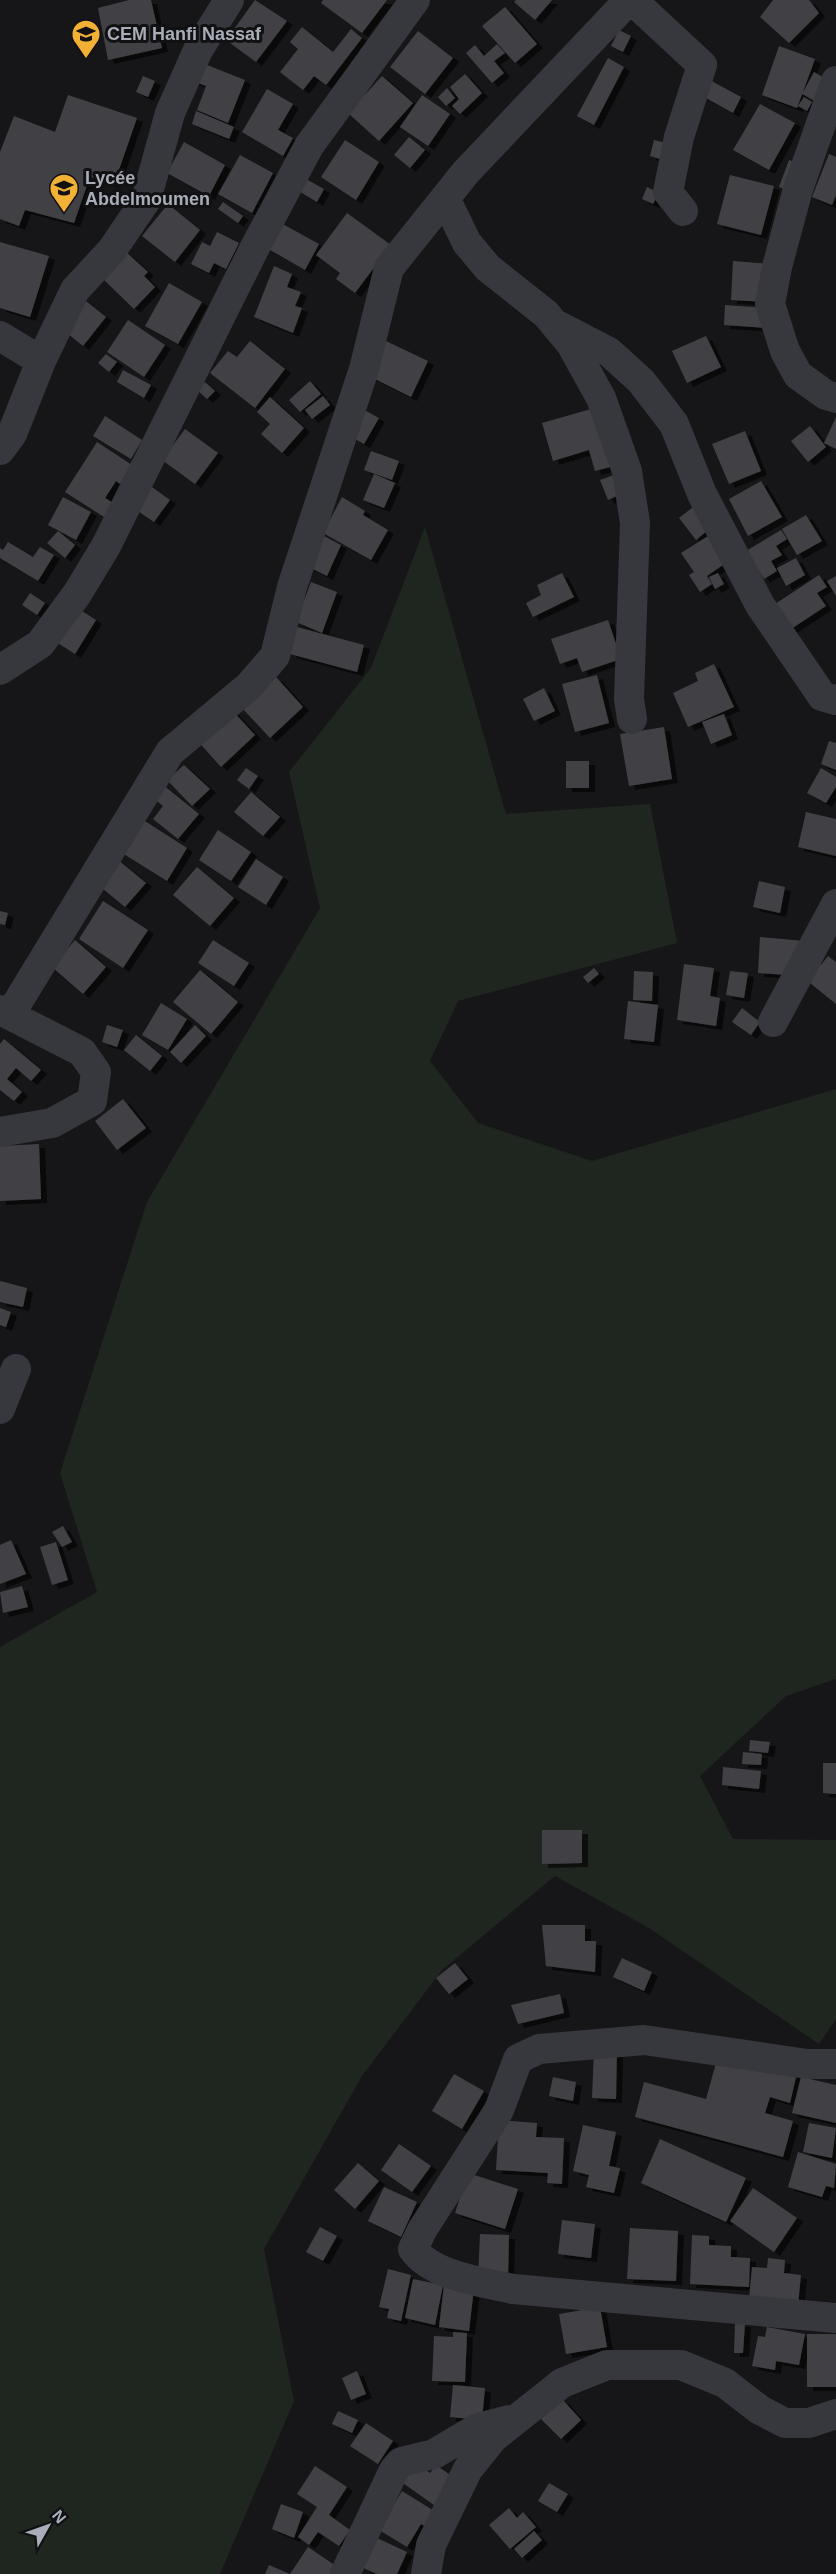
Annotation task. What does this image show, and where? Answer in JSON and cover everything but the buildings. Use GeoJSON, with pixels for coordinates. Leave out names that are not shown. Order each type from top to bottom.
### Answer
{"type":"FeatureCollection","features":[{"type":"Feature","properties":{"kind":"street"},"geometry":{"type":"LineString","coordinates":[[0,450],[12,434],[41,361],[75,290],[112,250],[146,200],[170,113],[198,50],[229,0]]}},
{"type":"Feature","properties":{"kind":"street"},"geometry":{"type":"LineString","coordinates":[[0,670],[40,644],[77,594],[106,546],[254,249],[309,146],[415,0]]}},
{"type":"Feature","properties":{"kind":"street"},"geometry":{"type":"LineString","coordinates":[[0,1132],[52,1123],[92,1101],[96,1072],[82,1052],[5,1011],[170,752],[249,686],[275,656],[292,587],[364,369],[389,268],[466,172],[631,0],[702,65],[679,137],[668,192],[683,211]]}},
{"type":"Feature","properties":{"kind":"street"},"geometry":{"type":"LineString","coordinates":[[836,81],[798,189],[777,267],[770,304],[785,351],[798,375],[826,395],[836,398]]}},
{"type":"Feature","properties":{"kind":"street"},"geometry":{"type":"LineString","coordinates":[[445,198],[466,243],[488,268],[546,314],[571,344],[601,398],[627,471],[635,523],[629,699],[632,719]]}},
{"type":"Feature","properties":{"kind":"street"},"geometry":{"type":"LineString","coordinates":[[554,324],[609,352],[641,381],[674,424],[702,494],[759,606],[822,696],[836,700]]}},
{"type":"Feature","properties":{"kind":"street"},"geometry":{"type":"LineString","coordinates":[[0,336],[41,361]]}},
{"type":"Feature","properties":{"kind":"street"},"geometry":{"type":"LineString","coordinates":[[773,1022],[836,904]]}},
{"type":"Feature","properties":{"kind":"street"},"geometry":{"type":"LineString","coordinates":[[0,1409],[16,1369]]}},
{"type":"Feature","properties":{"kind":"street"},"geometry":{"type":"LineString","coordinates":[[836,2064],[807,2064],[644,2040],[539,2049],[518,2059],[499,2110],[422,2230],[413,2249],[421,2260],[466,2279],[513,2289],[836,2318]]}},
{"type":"Feature","properties":{"kind":"street"},"geometry":{"type":"LineString","coordinates":[[426,2574],[431,2546],[468,2469],[493,2438],[562,2383],[607,2365],[681,2365],[725,2383],[760,2410],[786,2423],[809,2423],[836,2414]]}},
{"type":"Feature","properties":{"kind":"street"},"geometry":{"type":"LineString","coordinates":[[345,2574],[394,2470],[401,2462],[434,2454],[478,2428],[520,2417]]}},
{"type":"Feature","properties":{"kind":"street"},"geometry":{"type":"LineString","coordinates":[[434,2454],[468,2469]]}},
{"type":"Feature","properties":{"kind":"shaded area"},"geometry":{"type":"Polygon","coordinates":[[[425,527],[506,814],[650,804],[677,943],[458,1001],[430,1061],[478,1123],[592,1161],[836,1089],[836,1679],[786,1696],[700,1776],[733,1839],[836,1840],[836,2019],[819,2044],[649,1928],[555,1876],[442,1970],[362,2076],[264,2249],[294,2401],[220,2574],[0,2574],[0,1647],[97,1592],[60,1473],[147,1202],[320,908],[289,772],[371,668],[425,527]]]}},
{"type":"Feature","properties":{"kind":"place","name":"CEM Hanfi Nassaf"},"geometry":{"type":"Point","coordinates":[86,60]}},
{"type":"Feature","properties":{"kind":"place","name":"Lycée Abdelmoumen"},"geometry":{"type":"Point","coordinates":[64,214]}}]}
